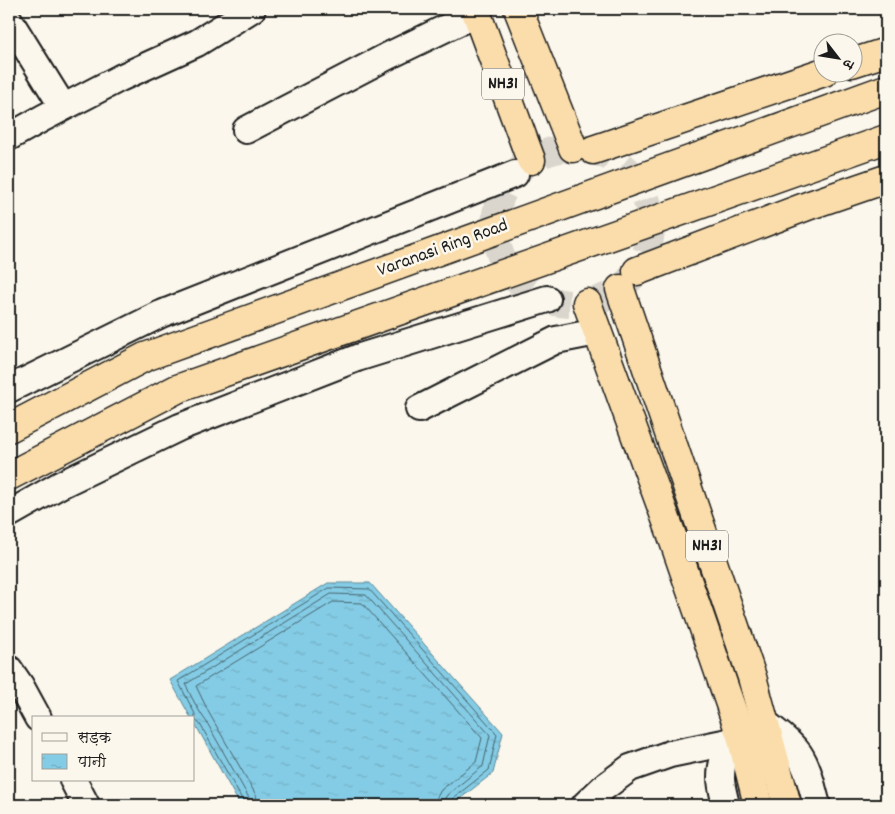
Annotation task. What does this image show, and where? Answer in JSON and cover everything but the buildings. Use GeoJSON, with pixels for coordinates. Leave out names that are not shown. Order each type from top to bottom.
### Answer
{"type":"FeatureCollection","features":[{"type":"Feature","properties":{"kind":"highway","name":"NH31"},"geometry":{"type":"LineString","coordinates":[[518,9],[583,149],[812,76]]}},
{"type":"Feature","properties":{"kind":"highway","name":"NH31"},"geometry":{"type":"LineString","coordinates":[[476,11],[523,167]]}},
{"type":"Feature","properties":{"kind":"highway"},"geometry":{"type":"LineString","coordinates":[[862,60],[886,52]]}},
{"type":"Feature","properties":{"kind":"highway","name":"Varanasi Ring Road"},"geometry":{"type":"LineString","coordinates":[[9,428],[145,357],[886,89]]}},
{"type":"Feature","properties":{"kind":"highway"},"geometry":{"type":"LineString","coordinates":[[9,476],[177,389],[886,139]]}},
{"type":"Feature","properties":{"kind":"highway","name":"NH31"},"geometry":{"type":"LineString","coordinates":[[787,805],[752,677],[629,280],[810,205],[886,179]]}},
{"type":"Feature","properties":{"kind":"highway","name":"NH31"},"geometry":{"type":"LineString","coordinates":[[587,304],[670,530],[758,805]]}},
{"type":"Feature","properties":{"kind":"street"},"geometry":{"type":"LineString","coordinates":[[9,138],[120,78],[198,43],[252,9]]}},
{"type":"Feature","properties":{"kind":"street"},"geometry":{"type":"LineString","coordinates":[[246,130],[476,11]]}},
{"type":"Feature","properties":{"kind":"street"},"geometry":{"type":"LineString","coordinates":[[9,20],[63,108]]}},
{"type":"Feature","properties":{"kind":"street"},"geometry":{"type":"LineString","coordinates":[[9,389],[161,314],[523,167]]}},
{"type":"Feature","properties":{"kind":"street"},"geometry":{"type":"LineString","coordinates":[[9,514],[60,486],[180,427],[356,358],[547,300]]}},
{"type":"Feature","properties":{"kind":"street"},"geometry":{"type":"LineString","coordinates":[[419,409],[556,340],[597,332]]}},
{"type":"Feature","properties":{"kind":"street"},"geometry":{"type":"LineString","coordinates":[[9,670],[20,685],[37,716]]}},
{"type":"Feature","properties":{"kind":"street"},"geometry":{"type":"LineString","coordinates":[[764,722],[799,754],[808,772],[817,805]]}},
{"type":"Feature","properties":{"kind":"street"},"geometry":{"type":"LineString","coordinates":[[585,805],[603,788],[630,768],[670,754],[737,739]]}},
{"type":"Feature","properties":{"kind":"street"},"geometry":{"type":"LineString","coordinates":[[726,805],[721,778],[724,757],[737,739]]}},
{"type":"Feature","properties":{"kind":"street"},"geometry":{"type":"LineString","coordinates":[[74,782],[86,805]]}},
{"type":"Feature","properties":{"kind":"water"},"geometry":{"type":"Polygon","coordinates":[[[328,583],[370,583],[503,733],[493,773],[452,805],[240,805],[195,724],[195,716],[190,716],[170,680],[328,583]]]}},
{"type":"Feature","properties":{"kind":"tunnel"},"geometry":{"type":"LineString","coordinates":[[573,148],[603,154],[616,161],[628,171],[638,183],[645,196],[651,226],[645,256],[638,269],[628,281],[616,291],[603,298],[573,304],[543,298],[530,291],[518,281],[508,269],[501,256],[495,226],[501,196],[508,183],[518,171],[530,161],[543,154],[573,148]]}}]}
